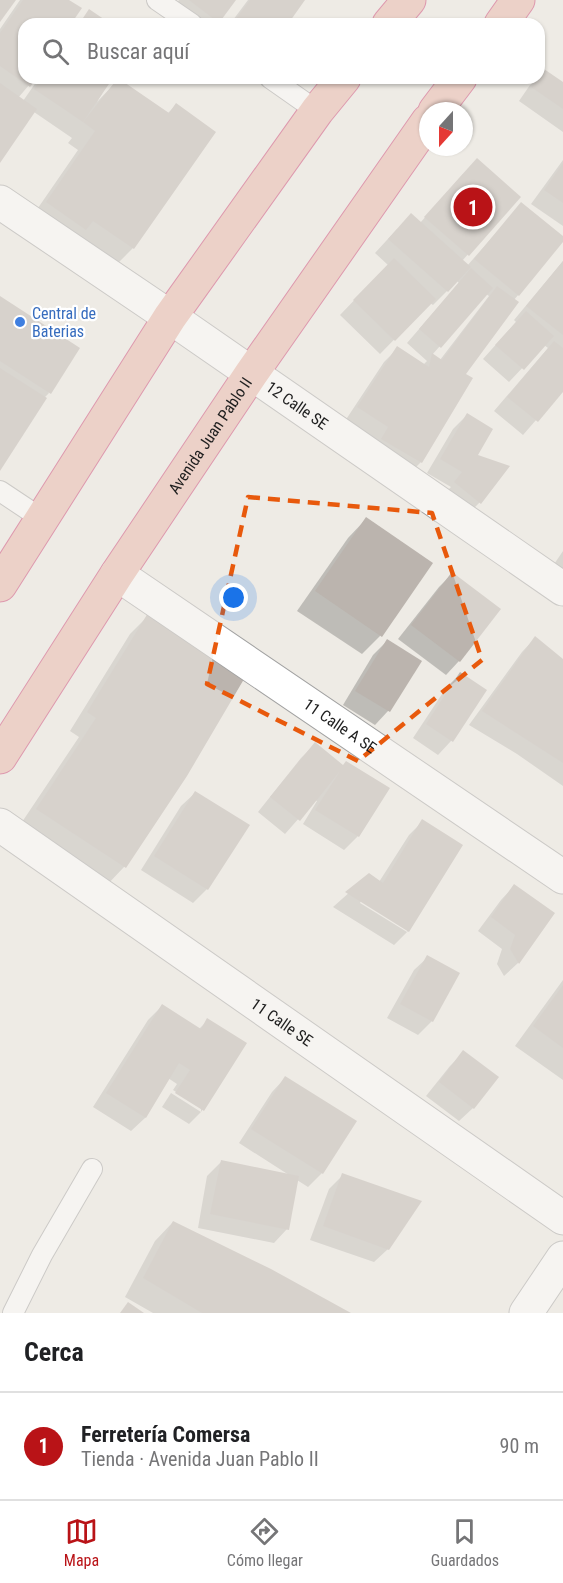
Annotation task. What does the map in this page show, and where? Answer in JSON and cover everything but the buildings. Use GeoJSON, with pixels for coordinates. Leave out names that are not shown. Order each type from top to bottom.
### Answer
{"type":"FeatureCollection","features":[{"type":"Feature","properties":{"kind":"highway"},"geometry":{"type":"LineString","coordinates":[[394,18],[409,0]]}},
{"type":"Feature","properties":{"kind":"highway"},"geometry":{"type":"LineString","coordinates":[[506,18],[519,0]]}},
{"type":"Feature","properties":{"kind":"highway"},"geometry":{"type":"LineString","coordinates":[[0,585],[170,317],[317,111],[339,84]]}},
{"type":"Feature","properties":{"kind":"highway"},"geometry":{"type":"LineString","coordinates":[[442,102],[455,84]]}},
{"type":"Feature","properties":{"kind":"highway","name":"Avenida Juan Pablo II"},"geometry":{"type":"LineString","coordinates":[[0,757],[117,574],[251,374],[419,134]]}},
{"type":"Feature","properties":{"kind":"street","name":"12 Calle SE"},"geometry":{"type":"LineString","coordinates":[[0,202],[563,589]]}},
{"type":"Feature","properties":{"kind":"street","name":"11 Calle A SE"},"geometry":{"type":"LineString","coordinates":[[117,574],[563,877]]}},
{"type":"Feature","properties":{"kind":"street","name":"11 Calle SE"},"geometry":{"type":"LineString","coordinates":[[0,825],[563,1218]]}},
{"type":"Feature","properties":{"kind":"street"},"geometry":{"type":"LineString","coordinates":[[526,1313],[563,1258]]}},
{"type":"Feature","properties":{"kind":"lane"},"geometry":{"type":"LineString","coordinates":[[157,0],[183,18]]}},
{"type":"Feature","properties":{"kind":"lane"},"geometry":{"type":"LineString","coordinates":[[279,84],[317,111]]}},
{"type":"Feature","properties":{"kind":"lane"},"geometry":{"type":"LineString","coordinates":[[0,491],[42,519]]}},
{"type":"Feature","properties":{"kind":"lane"},"geometry":{"type":"LineString","coordinates":[[13,1313],[42,1255],[92,1169]]}},
{"type":"Feature","properties":{"kind":"highlighted area"},"geometry":{"type":"Polygon","coordinates":[[[248,497],[432,513],[482,660],[358,761],[207,684],[248,497]]]}},
{"type":"Feature","properties":{"kind":"place","name":"Ferretería Comersa"},"geometry":{"type":"Point","coordinates":[473,207]}},
{"type":"Feature","properties":{"kind":"place","name":"Central de Baterias"},"geometry":{"type":"Point","coordinates":[20,322]}}]}
